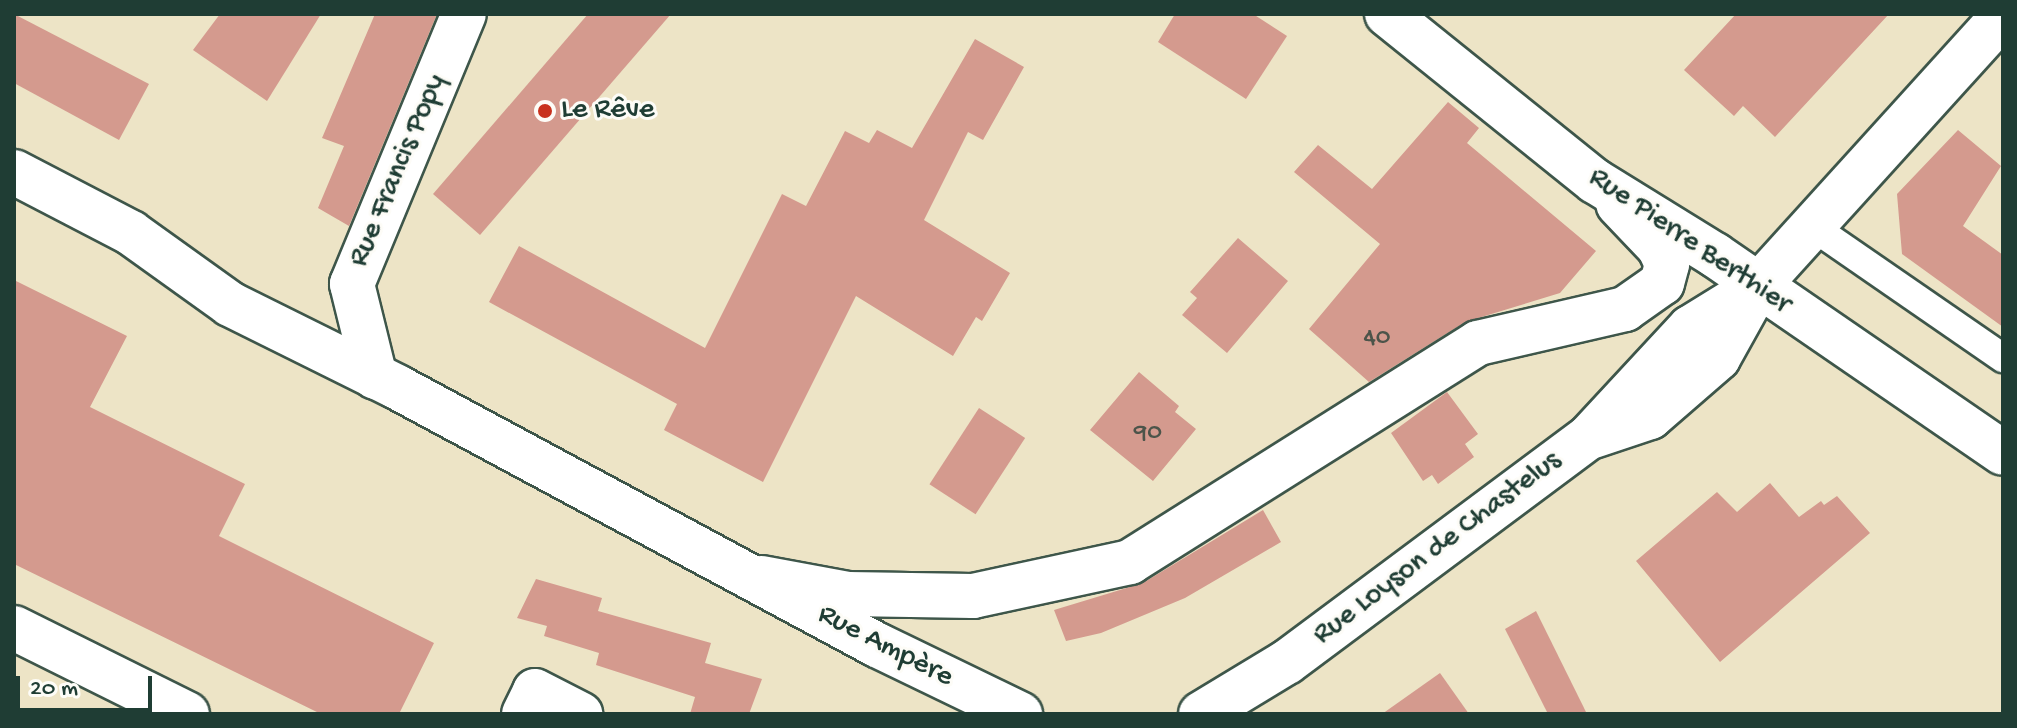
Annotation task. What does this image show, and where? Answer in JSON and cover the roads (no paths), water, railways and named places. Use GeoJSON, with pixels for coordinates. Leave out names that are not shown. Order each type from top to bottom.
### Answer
{"type":"FeatureCollection","features":[{"type":"Feature","properties":{"kind":"street","name":"Rue Francis Popy"},"geometry":{"type":"LineString","coordinates":[[375,377],[352,284],[464,14]]}},
{"type":"Feature","properties":{"kind":"street","name":"Rue Pierre Berthier"},"geometry":{"type":"LineString","coordinates":[[1387,14],[1595,181],[1758,286],[2003,453]]}},
{"type":"Feature","properties":{"kind":"street","name":"Rue Loyson de Chastelus"},"geometry":{"type":"LineString","coordinates":[[1201,714],[1287,662],[1589,437],[1690,328],[1758,286],[2003,16]]}},
{"type":"Feature","properties":{"kind":"street","name":"Rue Ampère"},"geometry":{"type":"LineString","coordinates":[[14,172],[131,233],[230,304],[375,377],[877,645],[1020,714]]}},
{"type":"Feature","properties":{"kind":"street"},"geometry":{"type":"LineString","coordinates":[[751,576],[848,594],[973,596],[1130,562],[1478,343],[1625,309],[1662,283],[1667,264],[1659,247],[1595,181]]}},
{"type":"Feature","properties":{"kind":"street"},"geometry":{"type":"LineString","coordinates":[[14,628],[187,714]]}},
{"type":"Feature","properties":{"kind":"street","name":"Rue Loyson de Chastelus"},"geometry":{"type":"LineString","coordinates":[[1256,714],[1287,662]]}},
{"type":"Feature","properties":{"kind":"street"},"geometry":{"type":"LineString","coordinates":[[524,714],[535,691],[580,714]]}},
{"type":"Feature","properties":{"kind":"lane"},"geometry":{"type":"LineString","coordinates":[[1813,227],[2003,358]]}},
{"type":"Feature","properties":{"kind":"place","name":"Le Rêve"},"geometry":{"type":"Point","coordinates":[545,111]}}]}
